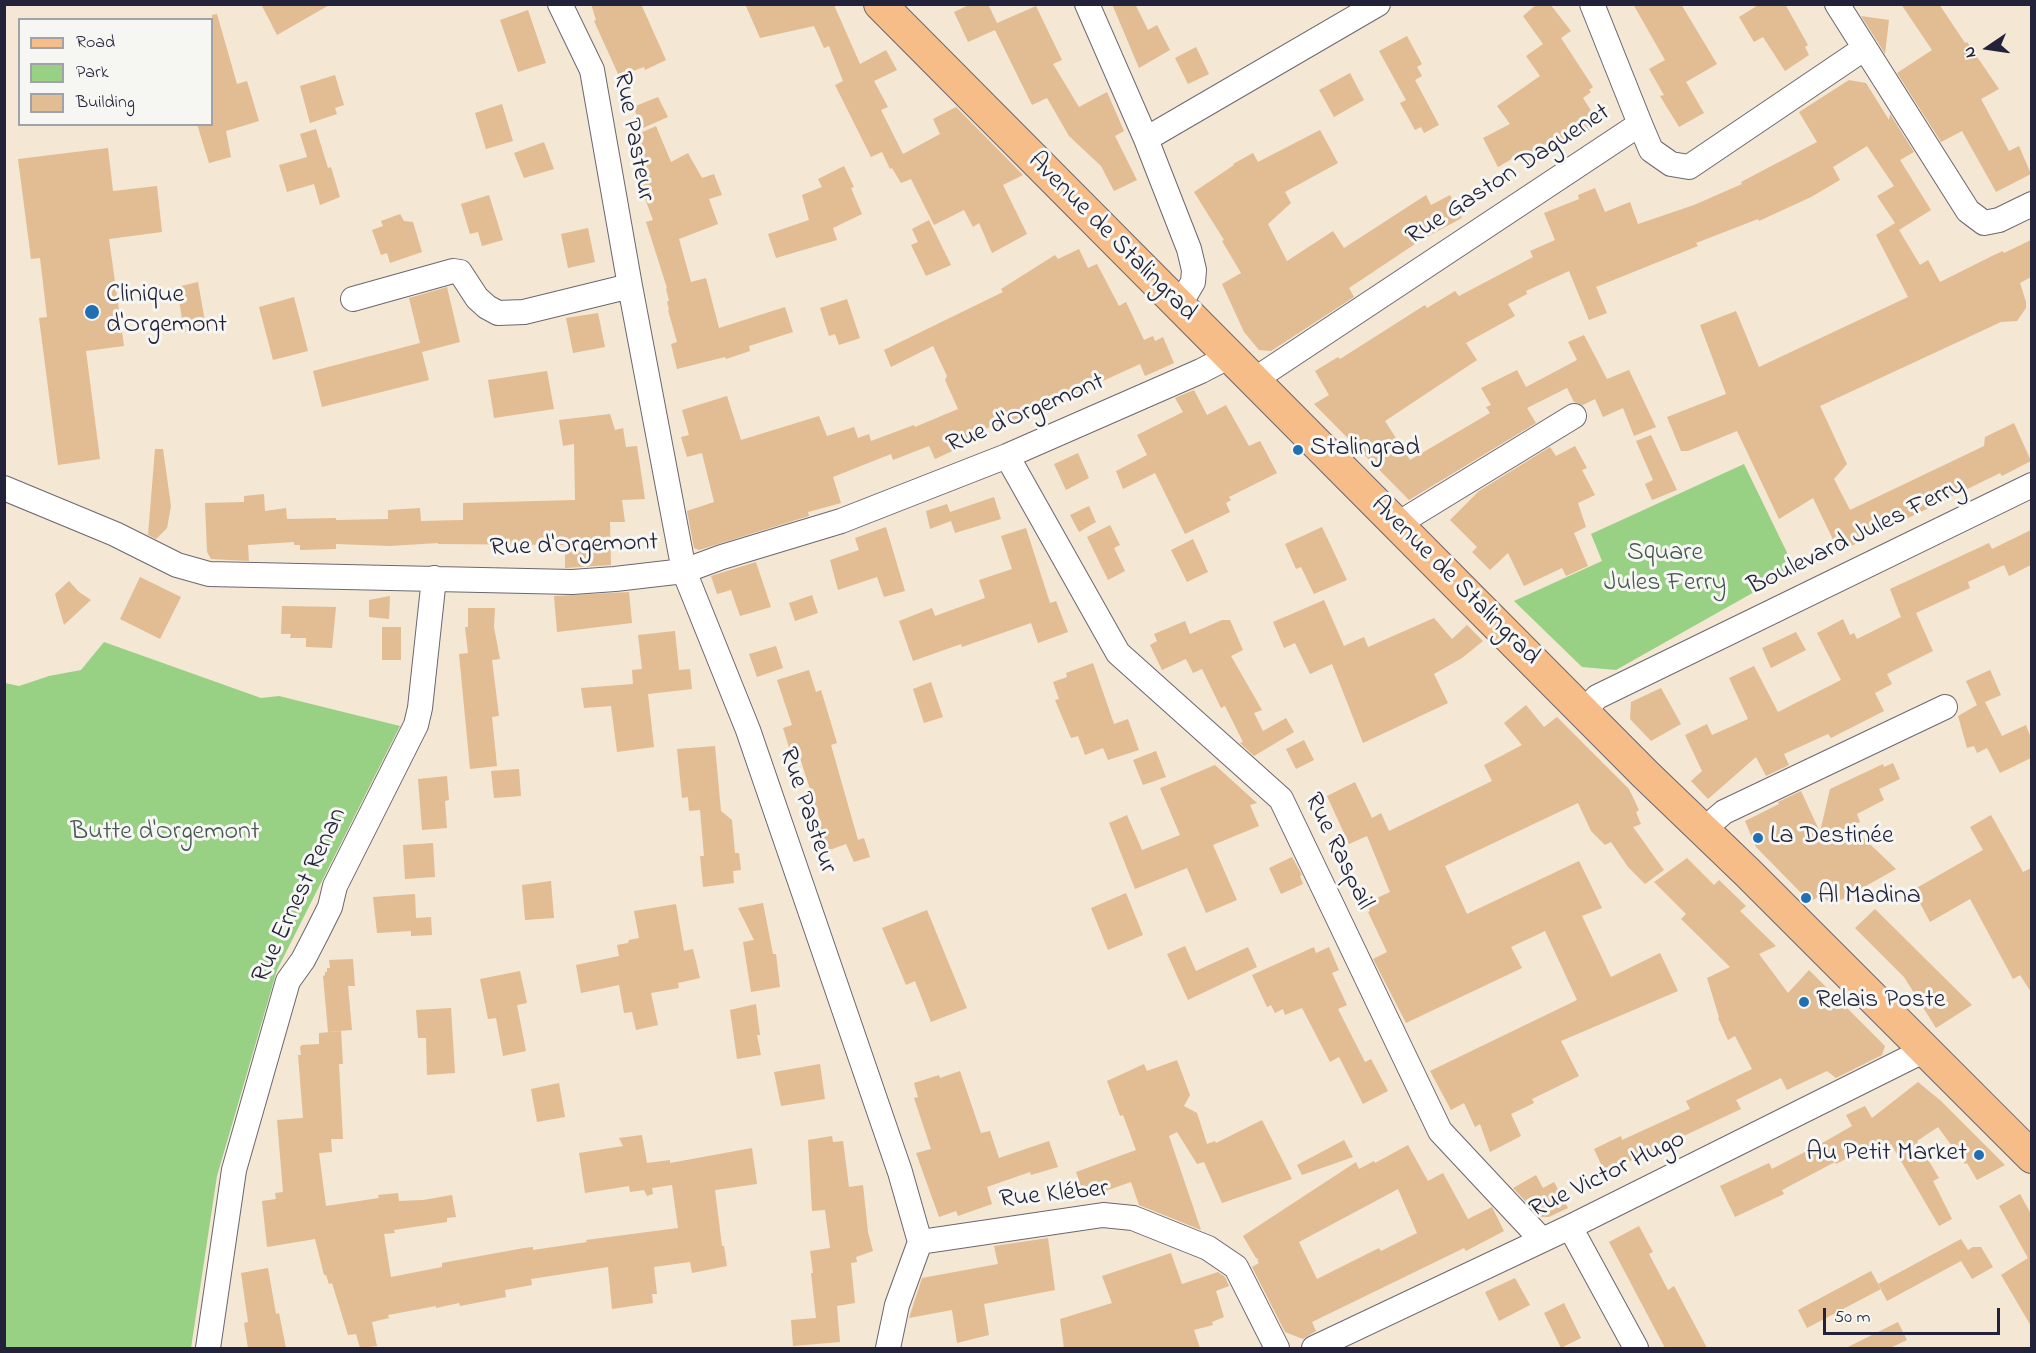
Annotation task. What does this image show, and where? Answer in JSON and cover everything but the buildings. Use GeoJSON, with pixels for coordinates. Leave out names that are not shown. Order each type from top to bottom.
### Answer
{"type":"FeatureCollection","features":[{"type":"Feature","properties":{"kind":"main road","name":"Avenue de Stalingrad"},"geometry":{"type":"LineString","coordinates":[[880,4],[1396,525],[2031,1157]]}},
{"type":"Feature","properties":{"kind":"street","name":"Rue Pasteur"},"geometry":{"type":"LineString","coordinates":[[560,4],[592,69],[623,288],[684,571],[748,730],[896,1160],[920,1242]]}},
{"type":"Feature","properties":{"kind":"street"},"geometry":{"type":"LineString","coordinates":[[1087,4],[1146,139],[1180,221],[1189,249],[1194,270],[1193,282],[1179,306]]}},
{"type":"Feature","properties":{"kind":"street"},"geometry":{"type":"LineString","coordinates":[[1146,139],[1378,4]]}},
{"type":"Feature","properties":{"kind":"street"},"geometry":{"type":"LineString","coordinates":[[1592,4],[1640,124]]}},
{"type":"Feature","properties":{"kind":"street"},"geometry":{"type":"LineString","coordinates":[[1837,4],[1968,211],[1984,223],[1999,220],[2031,204]]}},
{"type":"Feature","properties":{"kind":"street","name":"Rue Gaston Daguenet"},"geometry":{"type":"LineString","coordinates":[[1254,380],[1640,124],[1651,150],[1671,164],[1689,167],[1866,48]]}},
{"type":"Feature","properties":{"kind":"street"},"geometry":{"type":"LineString","coordinates":[[352,299],[453,271],[460,272],[477,298],[498,313],[524,312],[623,288]]}},
{"type":"Feature","properties":{"kind":"street","name":"Rue d'Orgemont"},"geometry":{"type":"LineString","coordinates":[[4,488],[115,534],[177,565],[209,574],[572,582],[684,571],[722,557],[841,521],[1006,456],[1201,371],[1230,356]]}},
{"type":"Feature","properties":{"kind":"street"},"geometry":{"type":"LineString","coordinates":[[1396,525],[1574,416]]}},
{"type":"Feature","properties":{"kind":"street","name":"Rue Raspail"},"geometry":{"type":"LineString","coordinates":[[1006,456],[1118,652],[1281,799],[1440,1131],[1542,1240]]}},
{"type":"Feature","properties":{"kind":"street","name":"Boulevard Jules Ferry"},"geometry":{"type":"LineString","coordinates":[[1583,712],[1597,697],[2031,485]]}},
{"type":"Feature","properties":{"kind":"street","name":"Rue Ernest Renan"},"geometry":{"type":"LineString","coordinates":[[208,1348],[234,1170],[288,981],[303,960],[325,916],[335,886],[416,724],[420,708],[434,578]]}},
{"type":"Feature","properties":{"kind":"street"},"geometry":{"type":"LineString","coordinates":[[1703,830],[1724,812],[1945,707]]}},
{"type":"Feature","properties":{"kind":"street","name":"Rue Victor Hugo"},"geometry":{"type":"LineString","coordinates":[[1314,1348],[1570,1227],[1925,1050]]}},
{"type":"Feature","properties":{"kind":"street","name":"Rue Kléber"},"geometry":{"type":"LineString","coordinates":[[920,1242],[1104,1215],[1133,1218],[1208,1248],[1236,1267],[1277,1348]]}},
{"type":"Feature","properties":{"kind":"street"},"geometry":{"type":"LineString","coordinates":[[1570,1227],[1636,1348]]}},
{"type":"Feature","properties":{"kind":"street"},"geometry":{"type":"LineString","coordinates":[[888,1348],[897,1305],[920,1242]]}},
{"type":"Feature","properties":{"kind":"green space","name":"Square Jules Ferry"},"geometry":{"type":"Polygon","coordinates":[[[1744,464],[1795,569],[1616,670],[1582,667],[1514,601],[1602,561],[1591,534],[1744,464]]]}},
{"type":"Feature","properties":{"kind":"green space","name":"Butte d'Orgemont"},"geometry":{"type":"Polygon","coordinates":[[[104,642],[261,698],[279,696],[400,726],[277,970],[217,1176],[191,1348],[5,1348],[5,683],[19,686],[49,676],[81,670],[104,642]]]}},
{"type":"Feature","properties":{"kind":"place","name":"Clinique d'Orgemont"},"geometry":{"type":"Point","coordinates":[92,312]}},
{"type":"Feature","properties":{"kind":"place","name":"Stalingrad"},"geometry":{"type":"Point","coordinates":[1298,450]}},
{"type":"Feature","properties":{"kind":"place","name":"La Destinée"},"geometry":{"type":"Point","coordinates":[1758,838]}},
{"type":"Feature","properties":{"kind":"place","name":"Al Madina"},"geometry":{"type":"Point","coordinates":[1806,898]}},
{"type":"Feature","properties":{"kind":"place","name":"Relais Poste"},"geometry":{"type":"Point","coordinates":[1804,1002]}},
{"type":"Feature","properties":{"kind":"place","name":"Au Petit Market"},"geometry":{"type":"Point","coordinates":[1979,1155]}}]}
